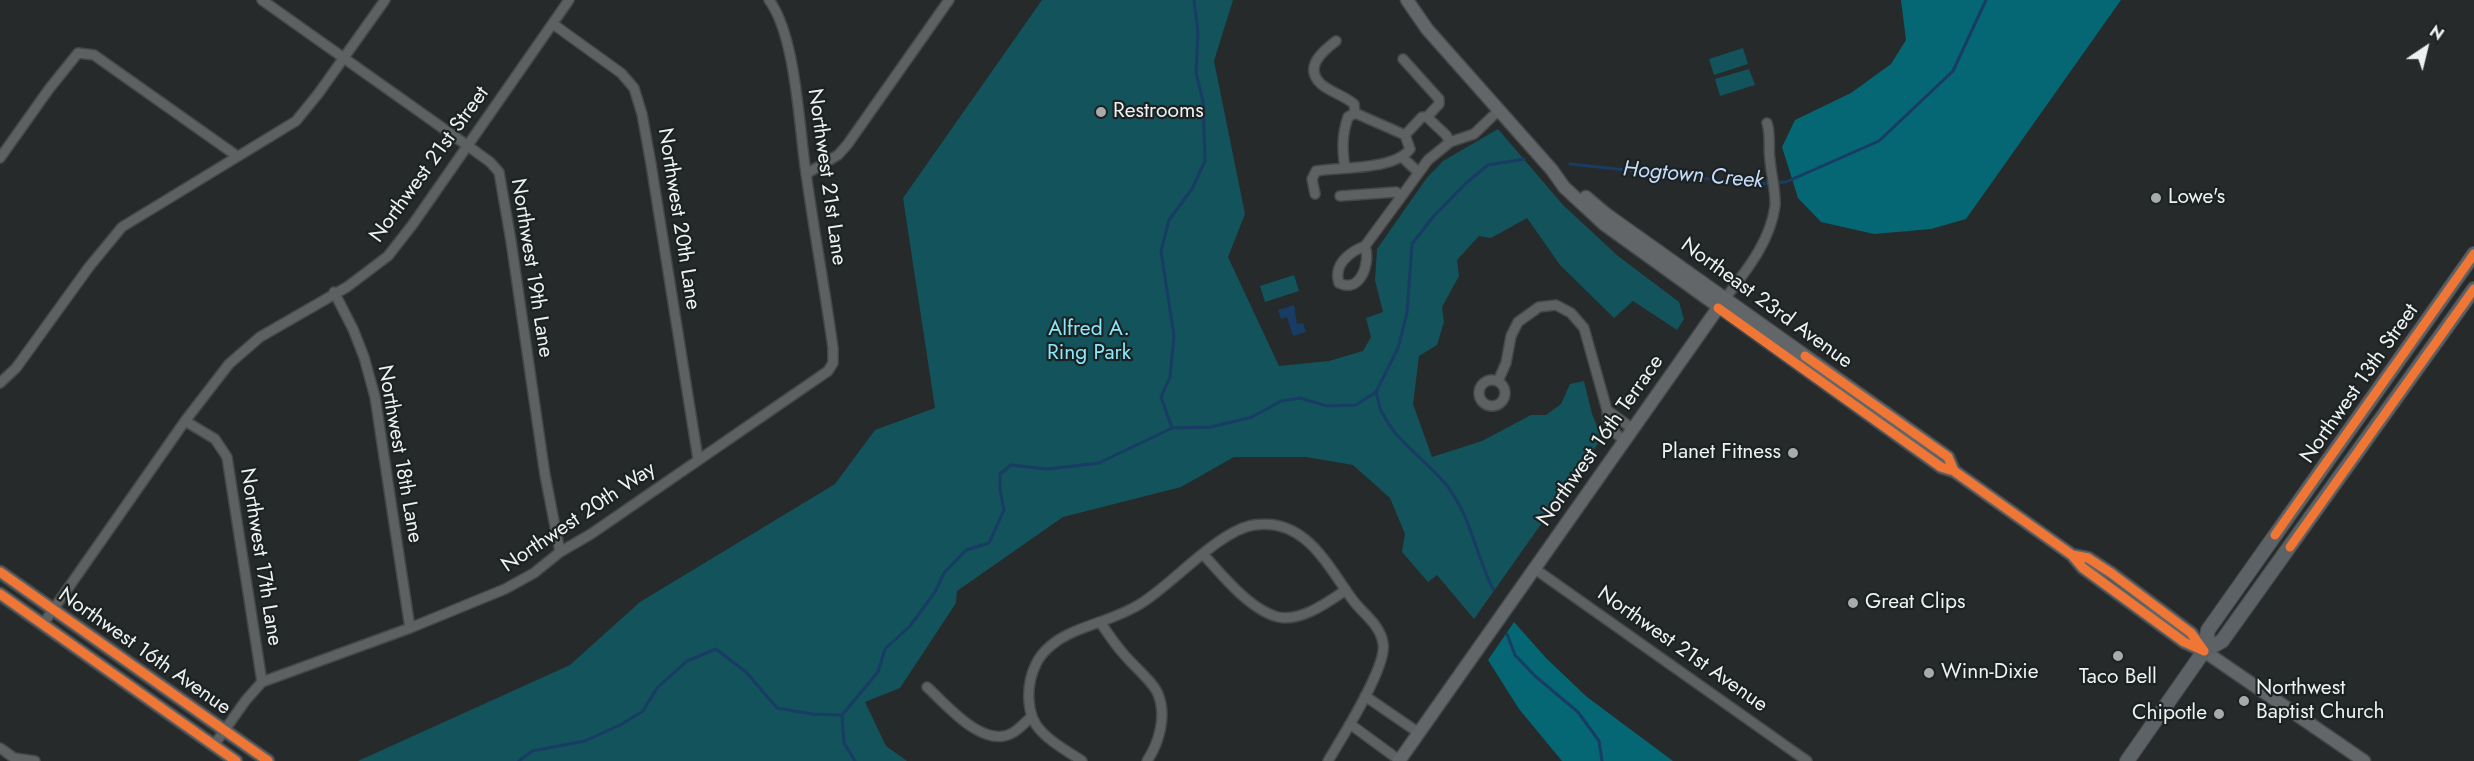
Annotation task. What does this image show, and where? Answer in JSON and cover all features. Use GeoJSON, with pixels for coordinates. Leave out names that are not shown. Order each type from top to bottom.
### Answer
{"type":"FeatureCollection","features":[{"type":"Feature","properties":{"kind":"main road","name":"Northwest 13th Street"},"geometry":{"type":"LineString","coordinates":[[2127,761],[2204,651],[2208,630],[2472,261]]}},
{"type":"Feature","properties":{"kind":"main road","name":"Northwest 13th Street"},"geometry":{"type":"LineString","coordinates":[[2204,651],[2222,641],[2474,289]]}},
{"type":"Feature","properties":{"kind":"main road"},"geometry":{"type":"LineString","coordinates":[[2354,458],[2355,437],[2363,411]]}},
{"type":"Feature","properties":{"kind":"main road"},"geometry":{"type":"LineString","coordinates":[[2332,488],[2337,467],[2337,448]]}},
{"type":"Feature","properties":{"kind":"street","name":"Northwest 19th Lane"},"geometry":{"type":"LineString","coordinates":[[262,0],[468,146],[490,162],[499,172],[512,241],[545,475],[560,552]]}},
{"type":"Feature","properties":{"kind":"street"},"geometry":{"type":"LineString","coordinates":[[0,382],[16,368],[89,267],[122,227],[296,121],[385,0]]}},
{"type":"Feature","properties":{"kind":"street","name":"Northwest 21st Street"},"geometry":{"type":"LineString","coordinates":[[43,624],[185,421],[229,364],[253,344],[334,292],[347,287],[388,256],[413,224],[569,0]]}},
{"type":"Feature","properties":{"kind":"street","name":"Northwest 21st Lane"},"geometry":{"type":"LineString","coordinates":[[769,0],[784,30],[794,80],[833,348],[833,363]]}},
{"type":"Feature","properties":{"kind":"street"},"geometry":{"type":"LineString","coordinates":[[806,174],[838,155],[847,145],[949,0]]}},
{"type":"Feature","properties":{"kind":"street","name":"Northeast 23rd Avenue"},"geometry":{"type":"LineString","coordinates":[[1407,0],[1427,29],[1552,170],[1564,187],[1605,225],[1948,457],[1954,471],[2072,555],[2088,558],[2111,573],[2191,633],[2204,651]]}},
{"type":"Feature","properties":{"kind":"street","name":"Northwest 20th Lane"},"geometry":{"type":"LineString","coordinates":[[553,24],[621,73],[634,88],[651,164],[698,459]]}},
{"type":"Feature","properties":{"kind":"street"},"geometry":{"type":"LineString","coordinates":[[1336,41],[1319,54],[1314,63],[1314,71],[1321,84],[1354,104],[1355,113]]}},
{"type":"Feature","properties":{"kind":"street"},"geometry":{"type":"LineString","coordinates":[[0,158],[78,52],[94,55],[237,156]]}},
{"type":"Feature","properties":{"kind":"street"},"geometry":{"type":"LineString","coordinates":[[1403,59],[1439,99],[1439,104],[1427,117],[1422,117],[1404,135]]}},
{"type":"Feature","properties":{"kind":"street"},"geometry":{"type":"LineString","coordinates":[[1365,246],[1418,172],[1450,142],[1474,134],[1498,111]]}},
{"type":"Feature","properties":{"kind":"street"},"geometry":{"type":"LineString","coordinates":[[1315,194],[1312,179],[1316,171],[1382,164],[1402,157],[1410,149],[1404,135],[1355,113]]}},
{"type":"Feature","properties":{"kind":"street"},"geometry":{"type":"LineString","coordinates":[[1345,168],[1342,146],[1343,131],[1348,117],[1355,113]]}},
{"type":"Feature","properties":{"kind":"street"},"geometry":{"type":"LineString","coordinates":[[1427,117],[1450,142]]}},
{"type":"Feature","properties":{"kind":"street","name":"Northwest 16th Terrace"},"geometry":{"type":"LineString","coordinates":[[1403,759],[1419,732],[1762,247],[1775,205],[1769,154],[1770,133],[1767,123]]}},
{"type":"Feature","properties":{"kind":"street"},"geometry":{"type":"LineString","coordinates":[[1402,157],[1418,172]]}},
{"type":"Feature","properties":{"kind":"street"},"geometry":{"type":"LineString","coordinates":[[1340,196],[1396,192],[1401,196]]}},
{"type":"Feature","properties":{"kind":"street","name":"Northwest 18th Lane"},"geometry":{"type":"LineString","coordinates":[[334,292],[364,357],[375,397],[411,628]]}},
{"type":"Feature","properties":{"kind":"street"},"geometry":{"type":"LineString","coordinates":[[1498,381],[1506,363],[1511,336],[1518,322],[1539,307],[1556,305],[1571,313],[1584,328],[1607,410],[1609,426],[1625,441]]}},
{"type":"Feature","properties":{"kind":"street","name":"Northwest 20th Way"},"geometry":{"type":"LineString","coordinates":[[214,745],[246,700],[262,682],[411,628],[505,590],[534,573],[560,552],[591,534],[828,371],[833,363]]}},
{"type":"Feature","properties":{"kind":"street"},"geometry":{"type":"LineString","coordinates":[[1607,410],[1633,429]]}},
{"type":"Feature","properties":{"kind":"street","name":"Northwest 17th Lane"},"geometry":{"type":"LineString","coordinates":[[185,421],[215,439],[227,457],[262,682]]}},
{"type":"Feature","properties":{"kind":"street"},"geometry":{"type":"LineString","coordinates":[[1083,761],[1041,732],[1031,717],[1029,698],[1036,663],[1050,646],[1068,634],[1139,605],[1174,580],[1224,538],[1253,525],[1277,525],[1295,531],[1315,547],[1346,590],[1375,624],[1384,644],[1381,661],[1365,696],[1328,761]]}},
{"type":"Feature","properties":{"kind":"street"},"geometry":{"type":"LineString","coordinates":[[1203,554],[1260,609],[1279,617],[1299,615],[1325,604],[1346,590]]}},
{"type":"Feature","properties":{"kind":"street"},"geometry":{"type":"LineString","coordinates":[[2072,555],[2083,568],[2184,642],[2204,651],[2364,761]]}},
{"type":"Feature","properties":{"kind":"street","name":"Northwest 21st Avenue"},"geometry":{"type":"LineString","coordinates":[[1535,569],[1808,761]]}},
{"type":"Feature","properties":{"kind":"street","name":"Northwest 16th Avenue"},"geometry":{"type":"LineString","coordinates":[[0,572],[268,761]]}},
{"type":"Feature","properties":{"kind":"street","name":"Northwest 16th Avenue"},"geometry":{"type":"LineString","coordinates":[[0,594],[236,761]]}},
{"type":"Feature","properties":{"kind":"street"},"geometry":{"type":"LineString","coordinates":[[1100,622],[1120,651],[1158,694],[1161,712],[1160,730],[1154,750],[1147,761]]}},
{"type":"Feature","properties":{"kind":"street"},"geometry":{"type":"LineString","coordinates":[[927,687],[977,731],[995,737],[1012,734],[1031,717]]}},
{"type":"Feature","properties":{"kind":"street"},"geometry":{"type":"LineString","coordinates":[[1365,696],[1419,732]]}},
{"type":"Feature","properties":{"kind":"street"},"geometry":{"type":"LineString","coordinates":[[1350,724],[1403,759]]}},
{"type":"Feature","properties":{"kind":"street"},"geometry":{"type":"LineString","coordinates":[[0,748],[14,758],[35,761]]}},
{"type":"Feature","properties":{"kind":"green space","name":"Alfred A. Ring Park"},"geometry":{"type":"Polygon","coordinates":[[[1042,0],[1233,0],[1214,61],[1245,214],[1228,257],[1279,366],[1329,361],[1363,351],[1371,337],[1366,318],[1383,312],[1375,280],[1377,249],[1426,179],[1443,161],[1498,129],[1563,205],[1618,256],[1679,302],[1684,319],[1677,330],[1633,301],[1614,318],[1560,265],[1527,218],[1491,238],[1479,236],[1457,260],[1459,276],[1442,307],[1444,322],[1437,345],[1419,356],[1413,404],[1432,457],[1482,441],[1531,415],[1546,415],[1561,404],[1570,384],[1584,381],[1592,414],[1602,438],[1474,619],[1437,575],[1428,582],[1402,552],[1405,534],[1390,498],[1353,465],[1306,457],[1234,457],[1181,487],[1063,517],[957,591],[956,603],[900,688],[865,702],[886,746],[907,761],[358,761],[570,665],[640,602],[835,484],[875,430],[935,408],[903,198],[1042,0]]]}},
{"type":"Feature","properties":{"kind":"green space"},"geometry":{"type":"Polygon","coordinates":[[[1743,48],[1748,64],[1714,75],[1709,59],[1743,48]]]}},
{"type":"Feature","properties":{"kind":"green space"},"geometry":{"type":"Polygon","coordinates":[[[1749,69],[1755,85],[1720,96],[1715,79],[1749,69]]]}},
{"type":"Feature","properties":{"kind":"green space"},"geometry":{"type":"Polygon","coordinates":[[[1294,275],[1299,291],[1265,302],[1260,286],[1294,275]]]}},
{"type":"Feature","properties":{"kind":"shaded area"},"geometry":{"type":"Polygon","coordinates":[[[1901,0],[2121,0],[1966,219],[1931,229],[1874,234],[1821,222],[1798,198],[1782,147],[1795,120],[1851,93],[1891,64],[1906,40],[1901,0]]]}},
{"type":"Feature","properties":{"kind":"shaded area"},"geometry":{"type":"Polygon","coordinates":[[[1294,305],[1297,324],[1303,323],[1306,332],[1293,336],[1287,317],[1281,319],[1278,310],[1294,305]]]}},
{"type":"Feature","properties":{"kind":"shaded area"},"geometry":{"type":"Polygon","coordinates":[[[1514,622],[1547,659],[1587,697],[1673,761],[1562,761],[1519,709],[1488,660],[1514,622]]]}},
{"type":"Feature","properties":{"kind":"waterway"},"geometry":{"type":"LineString","coordinates":[[1172,428],[1161,397],[1170,377],[1174,336],[1161,251],[1169,220],[1192,189],[1205,161],[1203,101],[1196,73],[1198,32],[1194,0]]}},
{"type":"Feature","properties":{"kind":"waterway","name":"Hogtown Creek"},"geometry":{"type":"LineString","coordinates":[[1570,164],[1757,184],[1786,182],[1879,141],[1953,71],[1986,0]]}},
{"type":"Feature","properties":{"kind":"waterway","name":"Hogtown Creek"},"geometry":{"type":"LineString","coordinates":[[1376,392],[1398,348],[1407,313],[1412,244],[1433,217],[1466,183],[1488,165],[1524,159]]}},
{"type":"Feature","properties":{"kind":"waterway"},"geometry":{"type":"LineString","coordinates":[[1376,392],[1380,409],[1396,434],[1440,478],[1456,499],[1493,589]]}},
{"type":"Feature","properties":{"kind":"waterway"},"geometry":{"type":"LineString","coordinates":[[519,761],[532,751],[585,741],[620,725],[643,711],[657,688],[687,661],[716,649],[746,672],[777,708],[812,714],[842,715],[878,672],[885,649],[910,626],[935,592],[944,573],[966,550],[989,543],[1004,510],[1000,474],[1011,465],[1047,469],[1099,463],[1172,428],[1211,427],[1252,417],[1281,401],[1300,398],[1327,406],[1356,405],[1376,392]]}},
{"type":"Feature","properties":{"kind":"waterway"},"geometry":{"type":"LineString","coordinates":[[1507,634],[1515,655],[1535,676],[1578,712],[1599,741],[1602,761]]}},
{"type":"Feature","properties":{"kind":"waterway"},"geometry":{"type":"LineString","coordinates":[[842,715],[844,743],[855,761]]}},
{"type":"Feature","properties":{"kind":"cycle path"},"geometry":{"type":"LineString","coordinates":[[2275,535],[2474,254]]}},
{"type":"Feature","properties":{"kind":"cycle path"},"geometry":{"type":"LineString","coordinates":[[2290,547],[2474,289]]}},
{"type":"Feature","properties":{"kind":"cycle path"},"geometry":{"type":"LineString","coordinates":[[1718,308],[1941,467],[1954,471],[2072,555],[2088,558],[2111,573],[2191,633],[2204,651]]}},
{"type":"Feature","properties":{"kind":"cycle path"},"geometry":{"type":"LineString","coordinates":[[1805,356],[1948,457],[1954,471]]}},
{"type":"Feature","properties":{"kind":"cycle path"},"geometry":{"type":"LineString","coordinates":[[2072,555],[2083,568],[2184,642],[2204,651]]}},
{"type":"Feature","properties":{"kind":"cycle path"},"geometry":{"type":"LineString","coordinates":[[0,572],[268,761]]}},
{"type":"Feature","properties":{"kind":"cycle path"},"geometry":{"type":"LineString","coordinates":[[0,594],[236,761]]}},
{"type":"Feature","properties":{"kind":"place","name":"Restrooms"},"geometry":{"type":"Point","coordinates":[1101,112]}},
{"type":"Feature","properties":{"kind":"place","name":"Lowe's"},"geometry":{"type":"Point","coordinates":[2156,198]}},
{"type":"Feature","properties":{"kind":"place","name":"Planet Fitness"},"geometry":{"type":"Point","coordinates":[1793,453]}},
{"type":"Feature","properties":{"kind":"place","name":"Great Clips"},"geometry":{"type":"Point","coordinates":[1853,603]}},
{"type":"Feature","properties":{"kind":"place","name":"Taco Bell"},"geometry":{"type":"Point","coordinates":[2118,656]}},
{"type":"Feature","properties":{"kind":"place","name":"Winn-Dixie"},"geometry":{"type":"Point","coordinates":[1929,673]}},
{"type":"Feature","properties":{"kind":"place","name":"Northwest Baptist Church"},"geometry":{"type":"Point","coordinates":[2244,701]}},
{"type":"Feature","properties":{"kind":"place","name":"Chipotle"},"geometry":{"type":"Point","coordinates":[2219,714]}}]}
